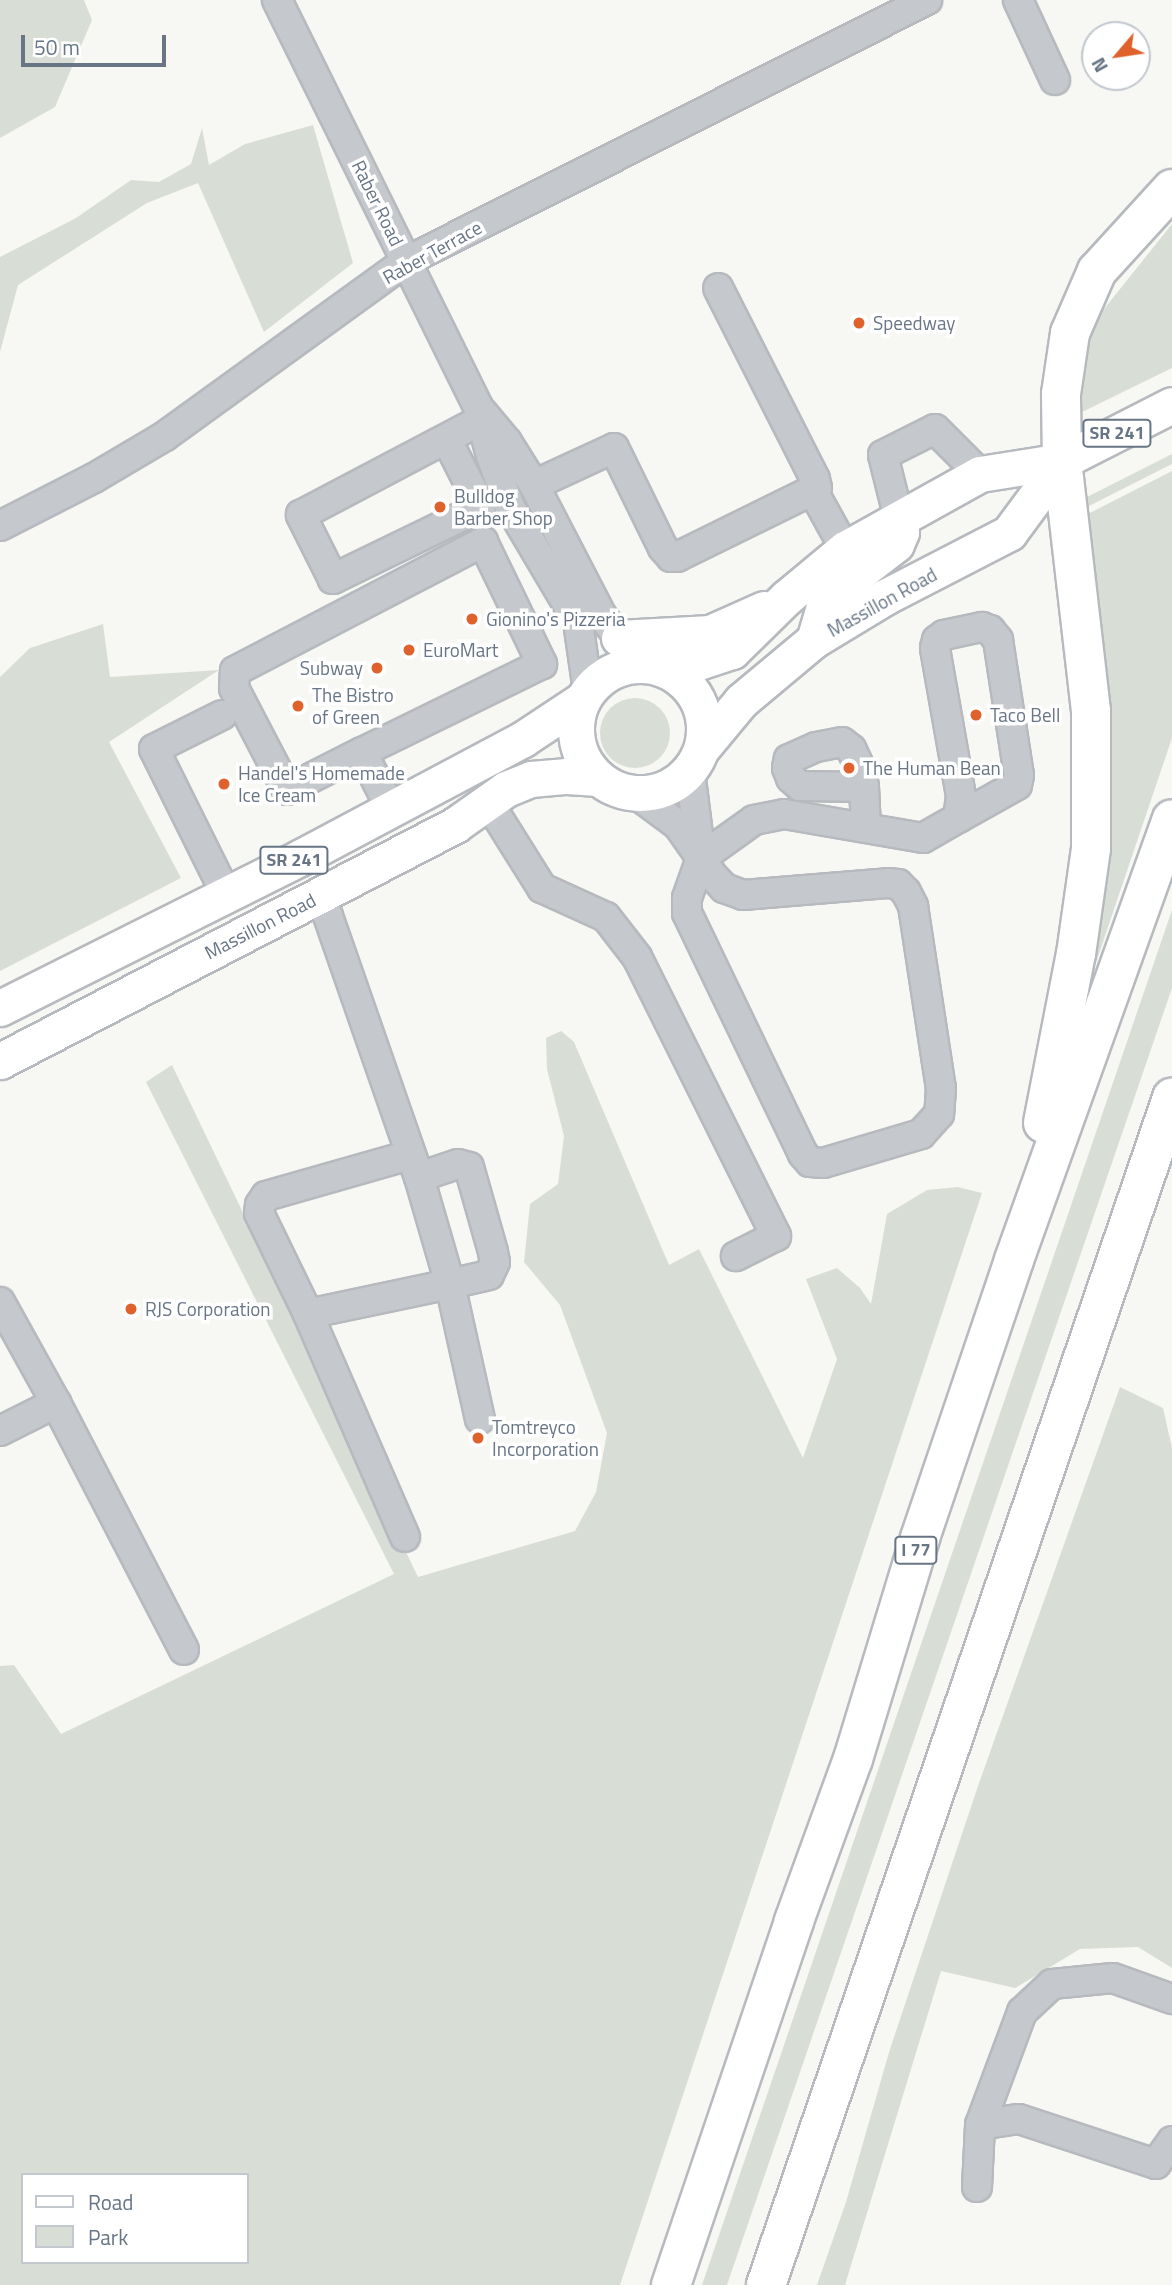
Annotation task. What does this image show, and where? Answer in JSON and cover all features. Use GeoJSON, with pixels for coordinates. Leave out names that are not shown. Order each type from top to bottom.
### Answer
{"type":"FeatureCollection","features":[{"type":"Feature","properties":{"kind":"highway"},"geometry":{"type":"LineString","coordinates":[[1014,1260],[1070,982],[1091,848],[1091,711],[1062,461],[1061,394],[1070,333],[1097,271],[1172,189]]}},
{"type":"Feature","properties":{"kind":"highway","name":"I 77"},"geometry":{"type":"LineString","coordinates":[[671,2285],[794,1921],[853,1759],[920,1538],[1014,1260],[1172,819]]}},
{"type":"Feature","properties":{"kind":"highway"},"geometry":{"type":"LineString","coordinates":[[766,2285],[1172,1098]]}},
{"type":"Feature","properties":{"kind":"highway"},"geometry":{"type":"LineString","coordinates":[[1132,1214],[1172,1148]]}},
{"type":"Feature","properties":{"kind":"main road","name":"Massillon Road"},"geometry":{"type":"LineString","coordinates":[[649,665],[698,662],[732,651],[786,598],[845,549],[980,474],[1062,461],[1172,405]]}},
{"type":"Feature","properties":{"kind":"main road","name":"Massillon Road"},"geometry":{"type":"LineString","coordinates":[[696,760],[741,701],[814,640],[886,597],[1009,533],[1062,461]]}},
{"type":"Feature","properties":{"kind":"main road"},"geometry":{"type":"LineString","coordinates":[[814,640],[827,597],[896,544],[901,532],[899,519]]}},
{"type":"Feature","properties":{"kind":"main road"},"geometry":{"type":"LineString","coordinates":[[620,638],[710,632],[786,598]]}},
{"type":"Feature","properties":{"kind":"main road"},"geometry":{"type":"LineString","coordinates":[[649,665],[676,675],[692,690],[702,710],[705,732],[696,760],[675,785],[656,792],[636,794],[616,789],[598,778],[585,763],[577,744],[576,722],[585,696],[613,670],[649,665]]}},
{"type":"Feature","properties":{"kind":"main road","name":"SR 241"},"geometry":{"type":"LineString","coordinates":[[0,1008],[523,739],[585,696]]}},
{"type":"Feature","properties":{"kind":"main road","name":"Massillon Road"},"geometry":{"type":"LineString","coordinates":[[0,1061],[456,825],[506,789],[531,779],[567,776],[598,778]]}},
{"type":"Feature","properties":{"kind":"street","name":"Raber Road"},"geometry":{"type":"LineString","coordinates":[[277,0],[480,414],[491,456],[519,522],[578,622],[585,696]]}},
{"type":"Feature","properties":{"kind":"street","name":"Raber Terrace"},"geometry":{"type":"LineString","coordinates":[[0,526],[94,478],[164,436],[407,261],[927,0]]}},
{"type":"Feature","properties":{"kind":"street"},"geometry":{"type":"LineString","coordinates":[[1018,0],[1055,80]]}},
{"type":"Feature","properties":{"kind":"street"},"geometry":{"type":"LineString","coordinates":[[534,485],[614,448],[663,548],[671,557],[677,557],[813,491],[818,485],[718,288]]}},
{"type":"Feature","properties":{"kind":"street","name":"Raber Road"},"geometry":{"type":"LineString","coordinates":[[480,414],[508,442],[534,485],[602,616],[620,638],[649,665]]}},
{"type":"Feature","properties":{"kind":"street"},"geometry":{"type":"LineString","coordinates":[[447,440],[481,507],[332,579],[301,515],[447,440],[480,414]]}},
{"type":"Feature","properties":{"kind":"street"},"geometry":{"type":"LineString","coordinates":[[899,519],[883,455],[936,429],[980,474]]}},
{"type":"Feature","properties":{"kind":"street"},"geometry":{"type":"LineString","coordinates":[[813,491],[845,549]]}},
{"type":"Feature","properties":{"kind":"street"},"geometry":{"type":"LineString","coordinates":[[483,542],[542,664],[287,790],[234,688],[235,671],[519,522]]}},
{"type":"Feature","properties":{"kind":"street"},"geometry":{"type":"LineString","coordinates":[[701,858],[754,820],[784,814],[923,838],[1017,785],[1019,775],[998,640],[990,630],[982,627],[957,632],[937,640],[935,657],[961,796],[958,818]]}},
{"type":"Feature","properties":{"kind":"street"},"geometry":{"type":"LineString","coordinates":[[222,715],[154,749],[226,894]]}},
{"type":"Feature","properties":{"kind":"street"},"geometry":{"type":"LineString","coordinates":[[362,752],[391,809]]}},
{"type":"Feature","properties":{"kind":"street"},"geometry":{"type":"LineString","coordinates":[[636,794],[678,825],[701,858],[724,888],[743,895],[888,883],[898,884],[906,892],[913,906],[941,1088],[939,1114],[921,1134],[823,1163],[810,1162],[803,1154],[687,913],[687,898],[701,858],[696,760]]}},
{"type":"Feature","properties":{"kind":"street"},"geometry":{"type":"LineString","coordinates":[[864,787],[866,828]]}},
{"type":"Feature","properties":{"kind":"street"},"geometry":{"type":"LineString","coordinates":[[488,802],[542,888],[606,917],[637,957],[776,1236],[736,1256]]}},
{"type":"Feature","properties":{"kind":"street"},"geometry":{"type":"LineString","coordinates":[[318,896],[328,916],[415,1166],[450,1284],[480,1419]]}},
{"type":"Feature","properties":{"kind":"street"},"geometry":{"type":"LineString","coordinates":[[309,1314],[489,1275],[495,1262],[472,1171],[462,1163],[415,1166],[266,1196],[260,1205],[259,1213],[309,1314],[405,1537]]}},
{"type":"Feature","properties":{"kind":"street"},"geometry":{"type":"LineString","coordinates":[[4,1320],[56,1403],[184,1650]]}},
{"type":"Feature","properties":{"kind":"street"},"geometry":{"type":"LineString","coordinates":[[0,1430],[56,1403]]}},
{"type":"Feature","properties":{"kind":"street"},"geometry":{"type":"LineString","coordinates":[[977,2187],[980,2125],[1022,2012],[1052,1984],[1113,1978],[1172,1999]]}},
{"type":"Feature","properties":{"kind":"street"},"geometry":{"type":"LineString","coordinates":[[980,2125],[1019,2119],[1156,2164],[1172,2141]]}},
{"type":"Feature","properties":{"kind":"green space"},"geometry":{"type":"Polygon","coordinates":[[[0,0],[84,0],[92,20],[55,107],[0,138],[0,0]]]}},
{"type":"Feature","properties":{"kind":"green space"},"geometry":{"type":"Polygon","coordinates":[[[313,125],[353,263],[264,332],[198,183],[147,203],[18,285],[0,352],[0,257],[76,218],[131,180],[159,182],[191,164],[202,128],[209,165],[245,144],[313,125]]]}},
{"type":"Feature","properties":{"kind":"green space"},"geometry":{"type":"Polygon","coordinates":[[[1172,224],[1172,368],[1076,415],[1086,345],[1100,314],[1172,224]]]}},
{"type":"Feature","properties":{"kind":"green space"},"geometry":{"type":"Polygon","coordinates":[[[1172,454],[1172,464],[1079,511],[1083,499],[1172,454]]]}},
{"type":"Feature","properties":{"kind":"green space"},"geometry":{"type":"Polygon","coordinates":[[[1172,471],[1172,738],[1086,992],[1084,516],[1172,471]]]}},
{"type":"Feature","properties":{"kind":"green space"},"geometry":{"type":"Polygon","coordinates":[[[103,624],[110,677],[219,670],[109,742],[181,878],[0,971],[0,677],[30,648],[103,624]]]}},
{"type":"Feature","properties":{"kind":"green space"},"geometry":{"type":"Polygon","coordinates":[[[635,698],[660,708],[670,733],[660,758],[635,768],[610,758],[600,733],[610,708],[635,698]]]}},
{"type":"Feature","properties":{"kind":"green space"},"geometry":{"type":"Polygon","coordinates":[[[1172,910],[1172,988],[727,2285],[702,2285],[1172,910]]]}},
{"type":"Feature","properties":{"kind":"green space"},"geometry":{"type":"Polygon","coordinates":[[[561,1031],[574,1042],[669,1265],[699,1249],[803,1458],[837,1359],[806,1279],[837,1268],[860,1288],[871,1304],[887,1214],[927,1190],[958,1187],[982,1193],[620,2285],[0,2285],[0,1666],[14,1665],[61,1734],[394,1574],[146,1082],[172,1065],[418,1577],[575,1531],[596,1492],[607,1433],[560,1305],[524,1262],[530,1204],[558,1184],[564,1136],[547,1069],[546,1038],[561,1031]]]}},
{"type":"Feature","properties":{"kind":"green space"},"geometry":{"type":"Polygon","coordinates":[[[1120,1387],[1163,1408],[1172,1448],[1172,1968],[1138,1947],[1080,1949],[1015,1988],[941,1971],[845,2285],[817,2285],[846,2202],[890,2049],[978,1786],[1120,1387]]]}},
{"type":"Feature","properties":{"kind":"place","name":"Speedway"},"geometry":{"type":"Point","coordinates":[859,323]}},
{"type":"Feature","properties":{"kind":"place","name":"Bulldog Barber Shop"},"geometry":{"type":"Point","coordinates":[440,507]}},
{"type":"Feature","properties":{"kind":"place","name":"Gionino's Pizzeria"},"geometry":{"type":"Point","coordinates":[472,619]}},
{"type":"Feature","properties":{"kind":"place","name":"EuroMart"},"geometry":{"type":"Point","coordinates":[409,650]}},
{"type":"Feature","properties":{"kind":"place","name":"Subway"},"geometry":{"type":"Point","coordinates":[377,668]}},
{"type":"Feature","properties":{"kind":"place","name":"The Bistro of Green"},"geometry":{"type":"Point","coordinates":[298,706]}},
{"type":"Feature","properties":{"kind":"place","name":"Taco Bell"},"geometry":{"type":"Point","coordinates":[976,715]}},
{"type":"Feature","properties":{"kind":"place","name":"The Human Bean"},"geometry":{"type":"Point","coordinates":[849,768]}},
{"type":"Feature","properties":{"kind":"place","name":"Handel's Homemade Ice Cream"},"geometry":{"type":"Point","coordinates":[224,784]}},
{"type":"Feature","properties":{"kind":"place","name":"RJS Corporation"},"geometry":{"type":"Point","coordinates":[131,1309]}},
{"type":"Feature","properties":{"kind":"place","name":"Tomtreyco Incorporation"},"geometry":{"type":"Point","coordinates":[478,1438]}}]}
